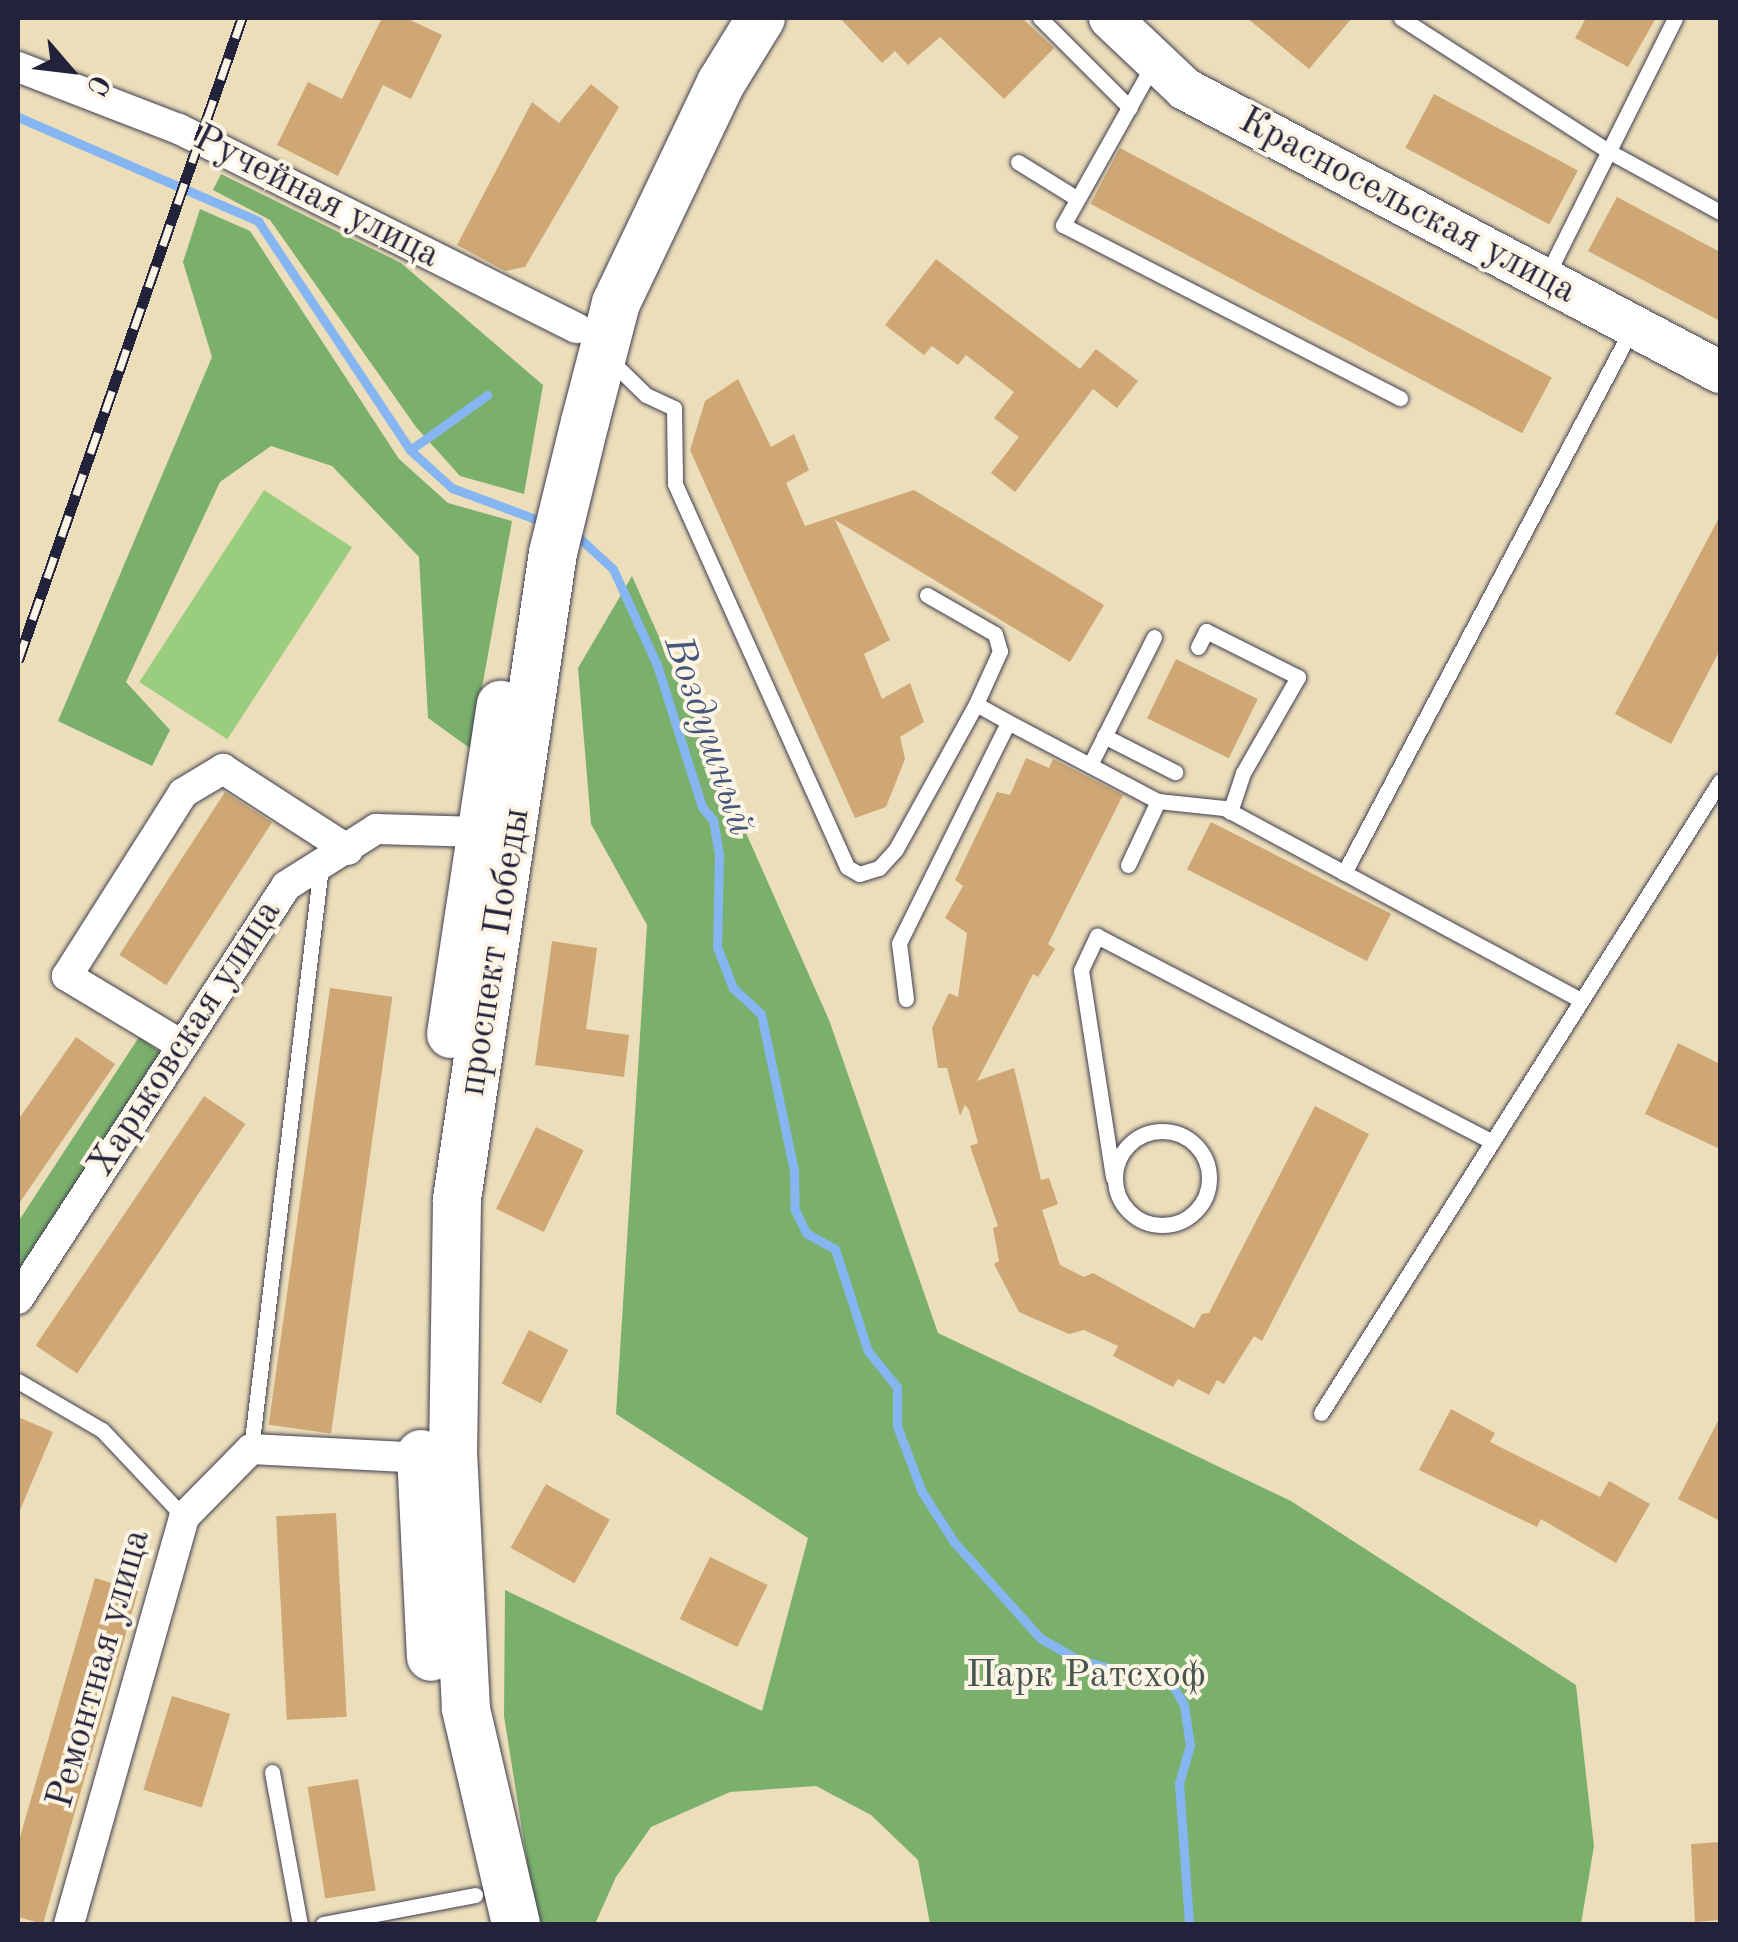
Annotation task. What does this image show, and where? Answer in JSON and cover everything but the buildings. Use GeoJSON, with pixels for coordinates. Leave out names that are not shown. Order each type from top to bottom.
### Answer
{"type":"FeatureCollection","features":[{"type":"Feature","properties":{"kind":"main road","name":"проспект Победы"},"geometry":{"type":"LineString","coordinates":[[516,1924],[466,1708],[453,1455],[457,1199],[498,833],[540,548],[551,498],[590,340],[646,167],[721,18]]}},
{"type":"Feature","properties":{"kind":"main road","name":"проспект Победы"},"geometry":{"type":"LineString","coordinates":[[590,340],[616,303],[721,83],[760,18]]}},
{"type":"Feature","properties":{"kind":"main road","name":"Красносельская улица"},"geometry":{"type":"LineString","coordinates":[[1110,18],[1185,88],[1720,372]]}},
{"type":"Feature","properties":{"kind":"main road","name":"проспект Победы"},"geometry":{"type":"LineString","coordinates":[[480,1910],[434,1691],[420,1458],[426,1197],[498,833]]}},
{"type":"Feature","properties":{"kind":"street","name":"Ручейная улица"},"geometry":{"type":"LineString","coordinates":[[18,66],[179,129],[590,340]]}},
{"type":"Feature","properties":{"kind":"street"},"geometry":{"type":"LineString","coordinates":[[180,1044],[67,976],[183,793],[223,768],[348,850]]}},
{"type":"Feature","properties":{"kind":"street","name":"Харьковская улица"},"geometry":{"type":"LineString","coordinates":[[18,1299],[286,886],[376,830],[498,833]]}},
{"type":"Feature","properties":{"kind":"street"},"geometry":{"type":"LineString","coordinates":[[251,1449],[420,1458]]}},
{"type":"Feature","properties":{"kind":"street","name":"Ремонтная улица"},"geometry":{"type":"LineString","coordinates":[[69,1924],[184,1517],[251,1449]]}},
{"type":"Feature","properties":{"kind":"lane"},"geometry":{"type":"LineString","coordinates":[[1040,18],[1130,108]]}},
{"type":"Feature","properties":{"kind":"lane"},"geometry":{"type":"LineString","coordinates":[[1401,18],[1610,152],[1720,212]]}},
{"type":"Feature","properties":{"kind":"lane"},"geometry":{"type":"LineString","coordinates":[[1544,280],[1610,152],[1639,79],[1674,18]]}},
{"type":"Feature","properties":{"kind":"lane"},"geometry":{"type":"LineString","coordinates":[[1154,63],[1062,224],[1400,398]]}},
{"type":"Feature","properties":{"kind":"lane"},"geometry":{"type":"LineString","coordinates":[[1018,162],[1078,198]]}},
{"type":"Feature","properties":{"kind":"lane"},"geometry":{"type":"LineString","coordinates":[[1344,873],[1633,326]]}},
{"type":"Feature","properties":{"kind":"lane"},"geometry":{"type":"LineString","coordinates":[[590,340],[646,394],[674,408],[675,484],[847,867],[859,874],[879,868],[896,849],[976,704],[1000,651],[995,634],[926,596]]}},
{"type":"Feature","properties":{"kind":"lane"},"geometry":{"type":"LineString","coordinates":[[1198,646],[1206,631],[1298,677],[1243,772],[1230,812]]}},
{"type":"Feature","properties":{"kind":"lane"},"geometry":{"type":"LineString","coordinates":[[1090,765],[1154,637]]}},
{"type":"Feature","properties":{"kind":"lane"},"geometry":{"type":"LineString","coordinates":[[976,704],[1158,801],[1196,800],[1230,812],[1578,999]]}},
{"type":"Feature","properties":{"kind":"lane"},"geometry":{"type":"LineString","coordinates":[[906,999],[899,943],[1008,722]]}},
{"type":"Feature","properties":{"kind":"lane"},"geometry":{"type":"LineString","coordinates":[[1104,736],[1175,772]]}},
{"type":"Feature","properties":{"kind":"lane"},"geometry":{"type":"LineString","coordinates":[[1321,1412],[1578,999],[1720,781]]}},
{"type":"Feature","properties":{"kind":"lane"},"geometry":{"type":"LineString","coordinates":[[1128,865],[1158,801]]}},
{"type":"Feature","properties":{"kind":"lane"},"geometry":{"type":"LineString","coordinates":[[251,1449],[321,866]]}},
{"type":"Feature","properties":{"kind":"lane"},"geometry":{"type":"LineString","coordinates":[[1113,1177],[1129,1142],[1150,1130],[1198,1144],[1210,1167],[1206,1199],[1192,1217],[1162,1227],[1123,1208],[1113,1177],[1081,970],[1097,936],[1489,1140]]}},
{"type":"Feature","properties":{"kind":"lane"},"geometry":{"type":"LineString","coordinates":[[18,1380],[102,1430],[184,1517]]}},
{"type":"Feature","properties":{"kind":"lane"},"geometry":{"type":"LineString","coordinates":[[272,1772],[300,1924]]}},
{"type":"Feature","properties":{"kind":"lane"},"geometry":{"type":"LineString","coordinates":[[324,1924],[480,1910]]}},
{"type":"Feature","properties":{"kind":"green space"},"geometry":{"type":"Polygon","coordinates":[[[221,174],[401,263],[543,385],[524,494],[460,476],[416,427],[270,220],[213,190],[221,174]]]}},
{"type":"Feature","properties":{"kind":"green space"},"geometry":{"type":"Polygon","coordinates":[[[200,209],[250,231],[399,459],[448,503],[512,521],[471,749],[428,718],[419,557],[332,466],[271,446],[220,482],[126,682],[170,730],[152,766],[58,721],[212,357],[183,262],[200,209]]]}},
{"type":"Feature","properties":{"kind":"green space"},"geometry":{"type":"Polygon","coordinates":[[[264,490],[352,547],[227,739],[139,682],[264,490]]]}},
{"type":"Feature","properties":{"kind":"green space","name":"Парк Ратсхоф"},"geometry":{"type":"Polygon","coordinates":[[[632,576],[829,1020],[938,1333],[1291,1501],[1576,1685],[1594,1846],[1581,1924],[930,1924],[918,1860],[871,1815],[816,1786],[730,1792],[651,1827],[616,1877],[595,1924],[537,1924],[504,1716],[505,1590],[762,1711],[808,1538],[616,1414],[647,925],[591,824],[578,668],[632,576]]]}},
{"type":"Feature","properties":{"kind":"green space"},"geometry":{"type":"Polygon","coordinates":[[[139,1037],[161,1053],[18,1277],[18,1222],[139,1037]]]}},
{"type":"Feature","properties":{"kind":"waterway","name":"Воздушный"},"geometry":{"type":"LineString","coordinates":[[18,117],[258,221],[410,450],[452,488],[546,523]]}},
{"type":"Feature","properties":{"kind":"waterway"},"geometry":{"type":"LineString","coordinates":[[410,450],[487,395]]}},
{"type":"Feature","properties":{"kind":"waterway","name":"Воздушный"},"geometry":{"type":"LineString","coordinates":[[574,533],[613,569],[657,665],[702,807],[713,820],[719,855],[717,947],[733,988],[761,1014],[794,1171],[795,1210],[806,1233],[835,1249],[868,1351],[897,1387],[897,1426],[922,1492],[954,1542],[1040,1638],[1077,1659],[1173,1686],[1184,1705],[1190,1745],[1179,1783],[1189,1924]]}},
{"type":"Feature","properties":{"kind":"railway"},"geometry":{"type":"LineString","coordinates":[[18,661],[242,18]]}}]}
